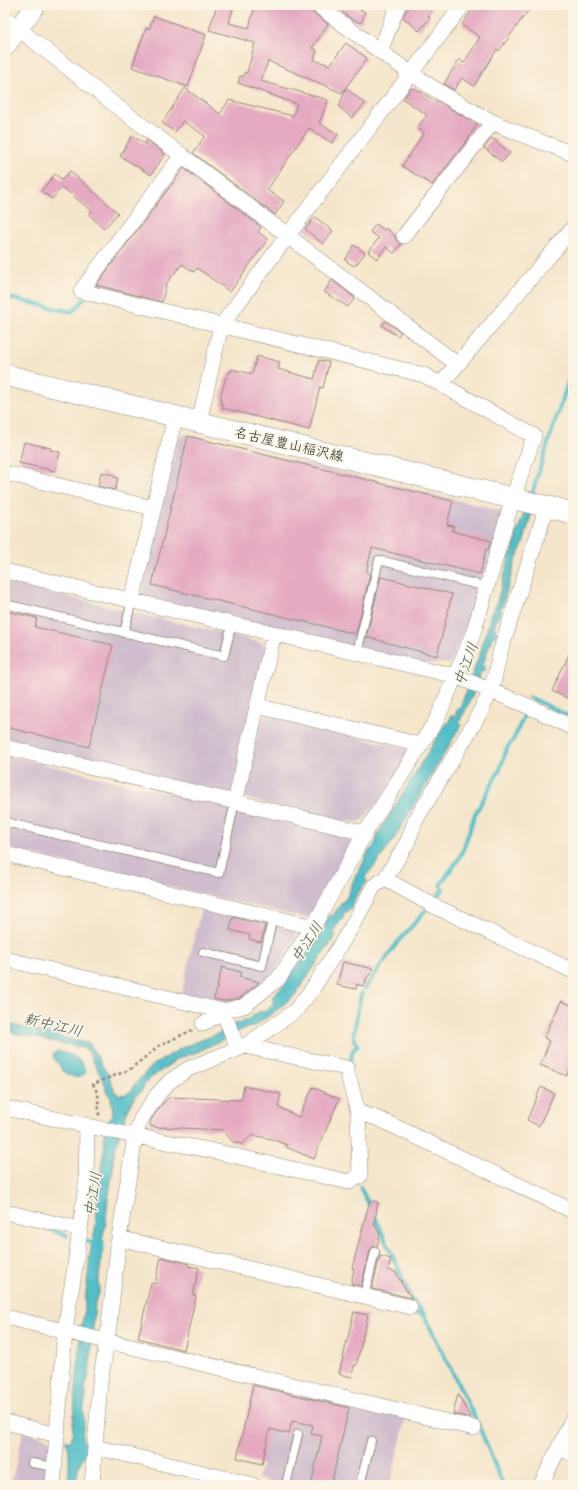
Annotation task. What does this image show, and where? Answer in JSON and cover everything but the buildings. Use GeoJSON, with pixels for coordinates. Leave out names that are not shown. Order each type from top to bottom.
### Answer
{"type":"FeatureCollection","features":[{"type":"Feature","properties":{"kind":"main road","name":"名古屋豊山稲沢線"},"geometry":{"type":"LineString","coordinates":[[5,375],[573,513]]}},
{"type":"Feature","properties":{"kind":"street"},"geometry":{"type":"LineString","coordinates":[[5,47],[12,23],[36,5]]}},
{"type":"Feature","properties":{"kind":"street"},"geometry":{"type":"LineString","coordinates":[[317,5],[411,73],[449,98],[492,122],[573,154]]}},
{"type":"Feature","properties":{"kind":"street"},"geometry":{"type":"LineString","coordinates":[[382,46],[398,5]]}},
{"type":"Feature","properties":{"kind":"street"},"geometry":{"type":"LineString","coordinates":[[199,422],[221,326],[288,235],[463,5]]}},
{"type":"Feature","properties":{"kind":"street"},"geometry":{"type":"LineString","coordinates":[[12,23],[106,98],[458,364]]}},
{"type":"Feature","properties":{"kind":"street"},"geometry":{"type":"LineString","coordinates":[[404,236],[492,122]]}},
{"type":"Feature","properties":{"kind":"street"},"geometry":{"type":"LineString","coordinates":[[182,155],[81,291],[424,375],[534,436],[472,634],[438,719],[365,833],[313,927],[278,979],[244,1006],[203,1024]]}},
{"type":"Feature","properties":{"kind":"street"},"geometry":{"type":"LineString","coordinates":[[441,384],[573,228]]}},
{"type":"Feature","properties":{"kind":"street"},"geometry":{"type":"LineString","coordinates":[[132,600],[175,417]]}},
{"type":"Feature","properties":{"kind":"street"},"geometry":{"type":"LineString","coordinates":[[5,473],[154,508]]}},
{"type":"Feature","properties":{"kind":"street"},"geometry":{"type":"LineString","coordinates":[[92,1485],[100,1382],[119,1238],[129,1135],[158,1094],[170,1081],[188,1068],[240,1047],[294,1011],[310,991],[347,935],[374,886],[385,879],[408,841],[415,821],[473,725],[488,690],[545,506]]}},
{"type":"Feature","properties":{"kind":"street"},"geometry":{"type":"LineString","coordinates":[[5,571],[455,676],[537,710],[573,728]]}},
{"type":"Feature","properties":{"kind":"street"},"geometry":{"type":"LineString","coordinates":[[235,802],[274,633]]}},
{"type":"Feature","properties":{"kind":"street"},"geometry":{"type":"LineString","coordinates":[[257,706],[421,745]]}},
{"type":"Feature","properties":{"kind":"street"},"geometry":{"type":"LineString","coordinates":[[5,747],[365,833]]}},
{"type":"Feature","properties":{"kind":"street"},"geometry":{"type":"LineString","coordinates":[[5,854],[313,927]]}},
{"type":"Feature","properties":{"kind":"street"},"geometry":{"type":"LineString","coordinates":[[385,879],[434,906],[573,971]]}},
{"type":"Feature","properties":{"kind":"street"},"geometry":{"type":"LineString","coordinates":[[5,958],[224,1014],[240,1047]]}},
{"type":"Feature","properties":{"kind":"street"},"geometry":{"type":"LineString","coordinates":[[5,1108],[129,1135],[209,1150],[349,1182],[360,1176],[358,1112],[346,1068],[240,1047]]}},
{"type":"Feature","properties":{"kind":"street"},"geometry":{"type":"LineString","coordinates":[[358,1112],[379,1119],[573,1211]]}},
{"type":"Feature","properties":{"kind":"street"},"geometry":{"type":"LineString","coordinates":[[53,1485],[68,1332],[93,1127]]}},
{"type":"Feature","properties":{"kind":"street"},"geometry":{"type":"LineString","coordinates":[[5,1212],[80,1229]]}},
{"type":"Feature","properties":{"kind":"street"},"geometry":{"type":"LineString","coordinates":[[119,1238],[410,1307]]}},
{"type":"Feature","properties":{"kind":"street"},"geometry":{"type":"LineString","coordinates":[[5,1317],[474,1428]]}},
{"type":"Feature","properties":{"kind":"street"},"geometry":{"type":"LineString","coordinates":[[541,1485],[573,1418]]}},
{"type":"Feature","properties":{"kind":"street"},"geometry":{"type":"LineString","coordinates":[[5,1422],[57,1435]]}},
{"type":"Feature","properties":{"kind":"street"},"geometry":{"type":"LineString","coordinates":[[95,1448],[253,1485]]}},
{"type":"Feature","properties":{"kind":"street"},"geometry":{"type":"LineString","coordinates":[[559,1448],[573,1454]]}},
{"type":"Feature","properties":{"kind":"lane"},"geometry":{"type":"LineString","coordinates":[[357,653],[379,560],[487,587]]}},
{"type":"Feature","properties":{"kind":"lane"},"geometry":{"type":"LineString","coordinates":[[124,633],[132,600]]}},
{"type":"Feature","properties":{"kind":"lane"},"geometry":{"type":"LineString","coordinates":[[5,604],[224,656],[232,623]]}},
{"type":"Feature","properties":{"kind":"lane"},"geometry":{"type":"LineString","coordinates":[[5,822],[219,873],[235,802]]}},
{"type":"Feature","properties":{"kind":"lane"},"geometry":{"type":"LineString","coordinates":[[203,952],[262,966],[273,917]]}},
{"type":"Feature","properties":{"kind":"lane"},"geometry":{"type":"LineString","coordinates":[[364,1296],[375,1252]]}},
{"type":"Feature","properties":{"kind":"lane"},"geometry":{"type":"LineString","coordinates":[[286,1485],[298,1434]]}},
{"type":"Feature","properties":{"kind":"lane"},"geometry":{"type":"LineString","coordinates":[[360,1485],[371,1442]]}},
{"type":"Feature","properties":{"kind":"lane"},"geometry":{"type":"LineString","coordinates":[[32,1463],[55,1467]]}},
{"type":"Feature","properties":{"kind":"path"},"geometry":{"type":"LineString","coordinates":[[93,1127],[99,1114],[98,1094],[93,1084],[110,1076],[129,1070],[159,1046],[203,1024]]}},
{"type":"Feature","properties":{"kind":"shaded area"},"geometry":{"type":"Polygon","coordinates":[[[186,434],[505,512],[461,640],[450,663],[425,664],[145,597],[142,592],[178,439],[186,434]]]}},
{"type":"Feature","properties":{"kind":"shaded area"},"geometry":{"type":"Polygon","coordinates":[[[5,582],[263,643],[266,651],[232,793],[226,797],[5,744],[5,582]]]}},
{"type":"Feature","properties":{"kind":"shaded area"},"geometry":{"type":"Polygon","coordinates":[[[267,716],[406,749],[409,753],[379,802],[360,822],[323,820],[243,797],[261,719],[267,716]]]}},
{"type":"Feature","properties":{"kind":"shaded area"},"geometry":{"type":"Polygon","coordinates":[[[5,755],[326,831],[351,841],[344,862],[310,916],[306,918],[5,848],[5,755]]]}},
{"type":"Feature","properties":{"kind":"shaded area"},"geometry":{"type":"Polygon","coordinates":[[[201,908],[289,929],[297,935],[264,984],[248,996],[231,1005],[197,997],[181,996],[201,908]]]}},
{"type":"Feature","properties":{"kind":"shaded area"},"geometry":{"type":"Polygon","coordinates":[[[280,1387],[406,1417],[390,1485],[283,1485],[258,1479],[280,1387]]]}},
{"type":"Feature","properties":{"kind":"shaded area"},"geometry":{"type":"Polygon","coordinates":[[[23,1432],[45,1437],[51,1443],[44,1485],[11,1485],[23,1432]]]}},
{"type":"Feature","properties":{"kind":"water"},"geometry":{"type":"Polygon","coordinates":[[[525,502],[534,505],[523,544],[516,559],[494,627],[497,633],[492,637],[483,665],[486,668],[480,673],[471,698],[459,722],[461,725],[392,842],[365,877],[367,882],[358,893],[350,909],[343,914],[343,919],[333,931],[336,935],[295,995],[273,1013],[252,1027],[243,1029],[197,1052],[177,1059],[144,1085],[127,1110],[113,1159],[114,1163],[106,1223],[102,1239],[104,1242],[99,1277],[99,1294],[95,1303],[89,1374],[85,1387],[86,1395],[83,1412],[84,1421],[82,1438],[84,1443],[90,1444],[89,1453],[86,1453],[78,1468],[78,1485],[68,1485],[69,1454],[68,1446],[65,1441],[71,1441],[72,1437],[81,1326],[83,1320],[91,1247],[95,1231],[101,1167],[105,1145],[104,1139],[113,1111],[111,1098],[106,1091],[106,1086],[87,1049],[5,1031],[5,1023],[90,1044],[108,1074],[115,1092],[120,1095],[126,1094],[132,1090],[134,1085],[152,1066],[183,1047],[220,1033],[232,1025],[247,1020],[260,1011],[264,1012],[272,1005],[274,1002],[272,997],[286,983],[311,945],[313,946],[317,941],[317,937],[325,929],[325,922],[329,916],[333,916],[341,903],[346,899],[368,852],[375,845],[378,834],[444,726],[449,722],[451,715],[456,716],[456,712],[460,707],[482,648],[482,641],[485,638],[491,613],[496,605],[510,555],[512,554],[516,542],[516,535],[523,516],[525,502]]]}},
{"type":"Feature","properties":{"kind":"water"},"geometry":{"type":"Polygon","coordinates":[[[58,1051],[75,1057],[84,1067],[86,1072],[84,1075],[81,1077],[75,1077],[62,1071],[53,1057],[54,1053],[58,1051]]]}},
{"type":"Feature","properties":{"kind":"waterway"},"geometry":{"type":"LineString","coordinates":[[5,297],[72,312],[84,299]]}},
{"type":"Feature","properties":{"kind":"waterway","name":"中江川"},"geometry":{"type":"LineString","coordinates":[[531,498],[573,367]]}},
{"type":"Feature","properties":{"kind":"waterway"},"geometry":{"type":"LineString","coordinates":[[529,697],[573,718]]}},
{"type":"Feature","properties":{"kind":"waterway"},"geometry":{"type":"LineString","coordinates":[[434,900],[443,889],[440,885],[458,860],[463,850],[475,814],[500,769],[507,748],[513,740],[524,716]]}},
{"type":"Feature","properties":{"kind":"waterway"},"geometry":{"type":"LineString","coordinates":[[365,988],[397,943],[426,910]]}},
{"type":"Feature","properties":{"kind":"waterway"},"geometry":{"type":"LineString","coordinates":[[352,1066],[350,1063],[353,1050],[358,1046],[354,1040],[354,1032],[362,993]]}},
{"type":"Feature","properties":{"kind":"waterway"},"geometry":{"type":"LineString","coordinates":[[360,1187],[412,1300],[424,1314]]}},
{"type":"Feature","properties":{"kind":"waterway"},"geometry":{"type":"LineString","coordinates":[[48,1229],[67,1236]]}},
{"type":"Feature","properties":{"kind":"waterway","name":"中江川"},"geometry":{"type":"LineString","coordinates":[[86,1241],[103,1246]]}},
{"type":"Feature","properties":{"kind":"waterway"},"geometry":{"type":"LineString","coordinates":[[411,1312],[424,1315],[478,1424],[503,1485]]}},
{"type":"Feature","properties":{"kind":"water label","name":"新中江川"},"geometry":{"type":"Point","coordinates":[53,1025]}}]}
